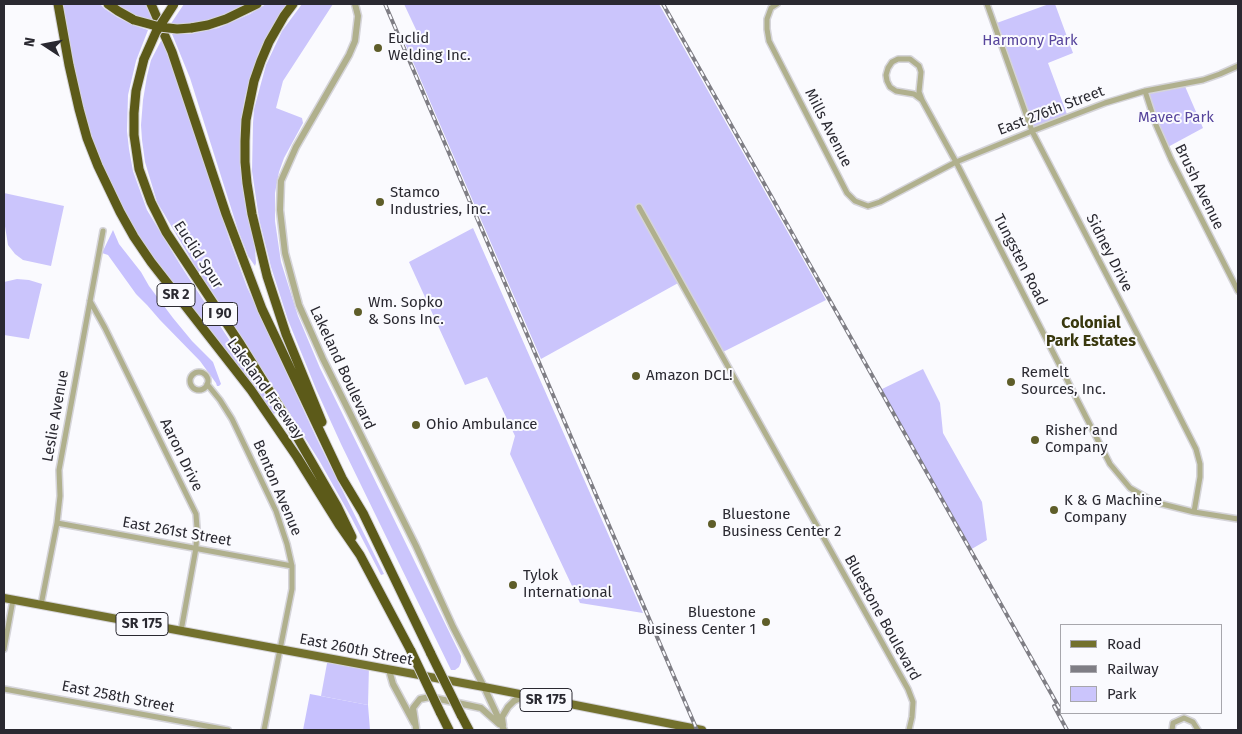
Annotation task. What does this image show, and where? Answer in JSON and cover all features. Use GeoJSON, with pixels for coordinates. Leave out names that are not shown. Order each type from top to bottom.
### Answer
{"type":"FeatureCollection","features":[{"type":"Feature","properties":{"kind":"highway","name":"Lakeland Freeway"},"geometry":{"type":"LineString","coordinates":[[58,4],[78,109],[98,166],[120,212],[134,237],[160,274],[271,418],[360,555],[450,730]]}},
{"type":"Feature","properties":{"kind":"highway"},"geometry":{"type":"LineString","coordinates":[[108,4],[118,12],[134,20],[160,27],[177,29],[208,25],[226,19],[257,4]]}},
{"type":"Feature","properties":{"kind":"highway","name":"Lakeland Freeway"},"geometry":{"type":"LineString","coordinates":[[151,4],[176,62],[226,214],[271,329],[342,478],[363,513],[469,730]]}},
{"type":"Feature","properties":{"kind":"highway","name":"Euclid Spur"},"geometry":{"type":"LineString","coordinates":[[174,4],[156,32],[144,59],[136,91],[134,135],[139,169],[151,202],[166,232],[239,342],[299,440],[346,522],[360,555]]}},
{"type":"Feature","properties":{"kind":"highway"},"geometry":{"type":"LineString","coordinates":[[292,4],[269,42],[252,90],[244,141],[247,182],[261,253],[283,327],[312,400],[348,476],[363,513]]}},
{"type":"Feature","properties":{"kind":"main road","name":"East 260th Street"},"geometry":{"type":"LineString","coordinates":[[4,598],[484,687],[702,730]]}},
{"type":"Feature","properties":{"kind":"street","name":"Lakeland Boulevard"},"geometry":{"type":"LineString","coordinates":[[355,4],[358,16],[355,40],[349,55],[296,148],[281,181],[280,210],[285,253],[299,305],[322,359],[416,546],[503,729]]}},
{"type":"Feature","properties":{"kind":"street","name":"Mills Avenue"},"geometry":{"type":"LineString","coordinates":[[777,4],[772,8],[767,19],[769,41],[847,192],[855,201],[868,206],[880,202]]}},
{"type":"Feature","properties":{"kind":"street","name":"Sidney Drive"},"geometry":{"type":"LineString","coordinates":[[987,4],[1032,131],[1196,450],[1200,464],[1200,477],[1194,512]]}},
{"type":"Feature","properties":{"kind":"street","name":"Tungsten Road"},"geometry":{"type":"LineString","coordinates":[[922,100],[914,94],[896,91],[890,87],[886,75],[892,62],[898,59],[910,59],[919,66],[921,72],[919,92],[922,100],[956,162],[1110,464],[1130,488],[1154,502],[1194,512],[1238,519]]}},
{"type":"Feature","properties":{"kind":"street","name":"East 276th Street"},"geometry":{"type":"LineString","coordinates":[[880,202],[956,162],[1032,131],[1145,91],[1207,79],[1238,66]]}},
{"type":"Feature","properties":{"kind":"street","name":"Brush Avenue"},"geometry":{"type":"LineString","coordinates":[[1145,91],[1156,125],[1171,159],[1238,291]]}},
{"type":"Feature","properties":{"kind":"street","name":"Bluestone Boulevard"},"geometry":{"type":"LineString","coordinates":[[639,207],[908,689],[913,702],[910,730]]}},
{"type":"Feature","properties":{"kind":"street","name":"Leslie Avenue"},"geometry":{"type":"LineString","coordinates":[[41,605],[57,523],[60,496],[59,470],[103,231]]}},
{"type":"Feature","properties":{"kind":"street","name":"Aaron Drive"},"geometry":{"type":"LineString","coordinates":[[90,301],[196,514],[196,548],[181,631]]}},
{"type":"Feature","properties":{"kind":"street","name":"Benton Avenue"},"geometry":{"type":"LineString","coordinates":[[207,384],[232,419],[276,511],[288,544],[292,566],[292,589],[264,730]]}},
{"type":"Feature","properties":{"kind":"street","name":"East 261st Street"},"geometry":{"type":"LineString","coordinates":[[57,523],[292,566]]}},
{"type":"Feature","properties":{"kind":"street"},"geometry":{"type":"LineString","coordinates":[[4,649],[13,600]]}},
{"type":"Feature","properties":{"kind":"street"},"geometry":{"type":"LineString","coordinates":[[389,670],[393,684],[408,710],[416,729]]}},
{"type":"Feature","properties":{"kind":"street","name":"East 258th Street"},"geometry":{"type":"LineString","coordinates":[[4,689],[228,730]]}},
{"type":"Feature","properties":{"kind":"street"},"geometry":{"type":"LineString","coordinates":[[416,729],[413,708],[420,699],[430,696],[481,708],[503,729]]}},
{"type":"Feature","properties":{"kind":"street"},"geometry":{"type":"LineString","coordinates":[[503,729],[502,717],[508,707],[514,701],[525,696]]}},
{"type":"Feature","properties":{"kind":"street"},"geometry":{"type":"LineString","coordinates":[[1172,730],[1173,723],[1184,718],[1193,722],[1198,730]]}},
{"type":"Feature","properties":{"kind":"green space"},"geometry":{"type":"Polygon","coordinates":[[[62,4],[100,4],[117,17],[148,30],[136,61],[128,95],[127,131],[133,171],[147,210],[276,413],[273,414],[162,271],[139,237],[114,191],[93,142],[78,91],[62,4]]]}},
{"type":"Feature","properties":{"kind":"green space"},"geometry":{"type":"Polygon","coordinates":[[[115,4],[148,4],[154,20],[153,22],[139,18],[115,4]]]}},
{"type":"Feature","properties":{"kind":"green space"},"geometry":{"type":"Polygon","coordinates":[[[184,4],[249,4],[221,18],[207,22],[170,25],[184,4]]]}},
{"type":"Feature","properties":{"kind":"green space"},"geometry":{"type":"Polygon","coordinates":[[[266,4],[287,4],[258,54],[245,97],[242,116],[240,147],[242,178],[255,249],[255,266],[248,256],[238,230],[190,78],[172,34],[190,34],[218,28],[250,14],[266,4]]]}},
{"type":"Feature","properties":{"kind":"green space"},"geometry":{"type":"Polygon","coordinates":[[[302,4],[333,4],[283,81],[276,108],[302,118],[303,123],[284,158],[275,193],[275,221],[281,262],[298,316],[320,368],[461,656],[459,667],[455,670],[451,670],[316,389],[288,320],[271,267],[259,219],[252,171],[254,109],[266,65],[282,31],[302,4]]]}},
{"type":"Feature","properties":{"kind":"green space"},"geometry":{"type":"Polygon","coordinates":[[[404,4],[659,4],[826,300],[721,353],[680,282],[541,359],[404,41],[419,36],[404,4]]]}},
{"type":"Feature","properties":{"kind":"green space","name":"Harmony Park"},"geometry":{"type":"Polygon","coordinates":[[[1049,4],[1055,4],[1073,53],[1048,63],[1068,117],[1032,131],[994,24],[1049,4]]]}},
{"type":"Feature","properties":{"kind":"green space"},"geometry":{"type":"Polygon","coordinates":[[[162,39],[197,134],[212,186],[247,287],[316,437],[384,574],[381,575],[320,462],[229,317],[199,273],[157,202],[145,162],[141,125],[147,76],[151,60],[162,39]]]}},
{"type":"Feature","properties":{"kind":"green space","name":"Mavec Park"},"geometry":{"type":"Polygon","coordinates":[[[1184,84],[1203,128],[1166,148],[1145,91],[1184,84]]]}},
{"type":"Feature","properties":{"kind":"green space"},"geometry":{"type":"Polygon","coordinates":[[[4,193],[64,206],[51,266],[23,260],[8,245],[4,220],[4,193]]]}},
{"type":"Feature","properties":{"kind":"green space"},"geometry":{"type":"Polygon","coordinates":[[[473,228],[643,613],[580,603],[510,454],[515,436],[487,377],[465,385],[409,262],[473,228]]]}},
{"type":"Feature","properties":{"kind":"green space"},"geometry":{"type":"Polygon","coordinates":[[[17,279],[42,284],[29,339],[4,335],[4,282],[17,279]]]}},
{"type":"Feature","properties":{"kind":"green space"},"geometry":{"type":"Polygon","coordinates":[[[923,369],[940,403],[943,433],[982,502],[987,540],[970,550],[880,390],[923,369]]]}},
{"type":"Feature","properties":{"kind":"green space"},"geometry":{"type":"Polygon","coordinates":[[[328,658],[369,666],[368,705],[321,696],[328,658]]]}},
{"type":"Feature","properties":{"kind":"shaded area"},"geometry":{"type":"Polygon","coordinates":[[[113,230],[119,244],[173,318],[213,362],[221,384],[219,386],[217,386],[200,361],[136,294],[108,255],[102,253],[113,230]]]}},
{"type":"Feature","properties":{"kind":"shaded area"},"geometry":{"type":"Polygon","coordinates":[[[310,694],[368,705],[370,730],[303,730],[310,694]]]}},
{"type":"Feature","properties":{"kind":"railway"},"geometry":{"type":"LineString","coordinates":[[385,4],[697,730]]}},
{"type":"Feature","properties":{"kind":"railway"},"geometry":{"type":"LineString","coordinates":[[663,4],[1060,709]]}},
{"type":"Feature","properties":{"kind":"railway"},"geometry":{"type":"LineString","coordinates":[[1054,706],[1067,730]]}},
{"type":"Feature","properties":{"kind":"place","name":"Euclid Welding Inc."},"geometry":{"type":"Point","coordinates":[378,48]}},
{"type":"Feature","properties":{"kind":"place","name":"Stamco Industries, Inc."},"geometry":{"type":"Point","coordinates":[380,202]}},
{"type":"Feature","properties":{"kind":"place","name":"Wm. Sopko & Sons Inc."},"geometry":{"type":"Point","coordinates":[358,312]}},
{"type":"Feature","properties":{"kind":"place","name":"Amazon DCL!"},"geometry":{"type":"Point","coordinates":[636,376]}},
{"type":"Feature","properties":{"kind":"place","name":"Remelt Sources, Inc."},"geometry":{"type":"Point","coordinates":[1011,382]}},
{"type":"Feature","properties":{"kind":"place","name":"Ohio Ambulance"},"geometry":{"type":"Point","coordinates":[416,425]}},
{"type":"Feature","properties":{"kind":"place","name":"Risher and Company"},"geometry":{"type":"Point","coordinates":[1035,440]}},
{"type":"Feature","properties":{"kind":"place","name":"K & G Machine Company"},"geometry":{"type":"Point","coordinates":[1054,510]}},
{"type":"Feature","properties":{"kind":"place","name":"Bluestone Business Center 2"},"geometry":{"type":"Point","coordinates":[712,524]}},
{"type":"Feature","properties":{"kind":"place","name":"Tylok International"},"geometry":{"type":"Point","coordinates":[513,585]}},
{"type":"Feature","properties":{"kind":"place","name":"Bluestone Business Center 1"},"geometry":{"type":"Point","coordinates":[766,622]}},
{"type":"Feature","properties":{"kind":"district","name":"Colonial Park Estates"},"geometry":{"type":"Point","coordinates":[1091,333]}}]}
